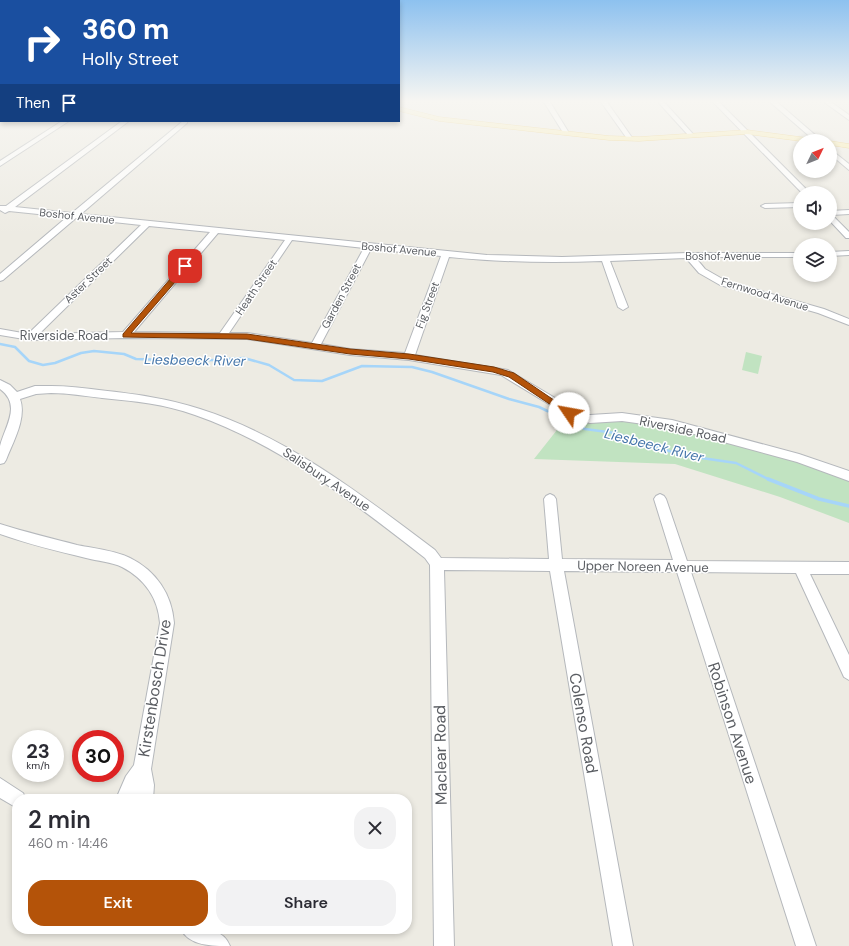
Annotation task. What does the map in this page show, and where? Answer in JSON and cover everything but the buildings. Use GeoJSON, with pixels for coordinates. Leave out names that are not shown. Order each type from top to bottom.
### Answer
{"type":"FeatureCollection","features":[{"type":"Feature","properties":{"kind":"street"},"geometry":{"type":"LineString","coordinates":[[2,162],[27,146]]}},
{"type":"Feature","properties":{"kind":"street"},"geometry":{"type":"LineString","coordinates":[[0,215],[4,209],[91,146]]}},
{"type":"Feature","properties":{"kind":"street"},"geometry":{"type":"LineString","coordinates":[[0,278],[156,146]]}},
{"type":"Feature","properties":{"kind":"street"},"geometry":{"type":"LineString","coordinates":[[761,146],[799,186]]}},
{"type":"Feature","properties":{"kind":"street"},"geometry":{"type":"LineString","coordinates":[[837,157],[849,168]]}},
{"type":"Feature","properties":{"kind":"street"},"geometry":{"type":"LineString","coordinates":[[765,206],[793,205]]}},
{"type":"Feature","properties":{"kind":"street","name":"Boshof Avenue"},"geometry":{"type":"LineString","coordinates":[[4,209],[493,259],[562,260],[688,255],[793,255]]}},
{"type":"Feature","properties":{"kind":"street"},"geometry":{"type":"LineString","coordinates":[[837,213],[849,212]]}},
{"type":"Feature","properties":{"kind":"street","name":"Aster Street"},"geometry":{"type":"LineString","coordinates":[[30,337],[146,224]]}},
{"type":"Feature","properties":{"kind":"street"},"geometry":{"type":"LineString","coordinates":[[837,224],[849,236]]}},
{"type":"Feature","properties":{"kind":"street"},"geometry":{"type":"LineString","coordinates":[[126,335],[215,231]]}},
{"type":"Feature","properties":{"kind":"street","name":"Heath Street"},"geometry":{"type":"LineString","coordinates":[[223,335],[289,239]]}},
{"type":"Feature","properties":{"kind":"street","name":"Garden Street"},"geometry":{"type":"LineString","coordinates":[[315,346],[368,247]]}},
{"type":"Feature","properties":{"kind":"street"},"geometry":{"type":"LineString","coordinates":[[837,254],[849,253]]}},
{"type":"Feature","properties":{"kind":"street","name":"Fig Street"},"geometry":{"type":"LineString","coordinates":[[409,357],[446,254]]}},
{"type":"Feature","properties":{"kind":"street","name":"Fernwood Avenue"},"geometry":{"type":"LineString","coordinates":[[688,255],[702,271],[723,283],[821,311],[849,322]]}},
{"type":"Feature","properties":{"kind":"street"},"geometry":{"type":"LineString","coordinates":[[605,259],[623,307]]}},
{"type":"Feature","properties":{"kind":"street","name":"Riverside Road"},"geometry":{"type":"LineString","coordinates":[[0,332],[30,337],[126,335],[247,336],[350,352],[409,357],[504,372],[579,418],[622,418],[672,424],[799,458],[849,476]]}},
{"type":"Feature","properties":{"kind":"street"},"geometry":{"type":"LineString","coordinates":[[0,384],[8,389],[15,397],[17,407],[17,416],[0,460]]}},
{"type":"Feature","properties":{"kind":"street","name":"Salisbury Avenue"},"geometry":{"type":"LineString","coordinates":[[15,397],[35,390],[54,390],[151,400],[203,414],[250,432],[288,452],[326,475],[430,554],[437,564]]}},
{"type":"Feature","properties":{"kind":"street","name":"Colenso Road"},"geometry":{"type":"LineString","coordinates":[[550,499],[556,565],[623,946]]}},
{"type":"Feature","properties":{"kind":"street","name":"Robinson Avenue"},"geometry":{"type":"LineString","coordinates":[[660,499],[806,946]]}},
{"type":"Feature","properties":{"kind":"street","name":"Kirstenbosch Drive"},"geometry":{"type":"LineString","coordinates":[[0,529],[23,537],[125,562],[146,576],[160,594],[166,609],[167,623],[142,769],[145,785],[144,794]]}},
{"type":"Feature","properties":{"kind":"street","name":"Upper Noreen Avenue"},"geometry":{"type":"LineString","coordinates":[[437,564],[849,568]]}},
{"type":"Feature","properties":{"kind":"street","name":"Maclear Road"},"geometry":{"type":"LineString","coordinates":[[437,564],[444,946]]}},
{"type":"Feature","properties":{"kind":"street"},"geometry":{"type":"LineString","coordinates":[[800,568],[849,672]]}},
{"type":"Feature","properties":{"kind":"street","name":"Kirstenbosch Drive"},"geometry":{"type":"LineString","coordinates":[[127,794],[132,782],[142,769]]}},
{"type":"Feature","properties":{"kind":"street"},"geometry":{"type":"LineString","coordinates":[[0,787],[12,795]]}},
{"type":"Feature","properties":{"kind":"street"},"geometry":{"type":"LineString","coordinates":[[199,934],[220,946]]}},
{"type":"Feature","properties":{"kind":"green space"},"geometry":{"type":"Polygon","coordinates":[[[746,352],[762,356],[758,374],[742,370],[746,352]]]}},
{"type":"Feature","properties":{"kind":"green space"},"geometry":{"type":"Polygon","coordinates":[[[568,416],[579,421],[626,420],[672,427],[799,460],[849,478],[849,523],[780,497],[675,464],[534,459],[568,416]]]}},
{"type":"Feature","properties":{"kind":"waterway","name":"Liesbeeck River"},"geometry":{"type":"LineString","coordinates":[[0,344],[15,347],[29,361],[43,365],[55,363],[81,353],[94,351],[124,354],[136,359],[197,361],[244,358],[269,365],[294,380],[322,381],[362,366],[412,367],[432,372],[509,399],[539,407],[585,429],[615,433],[681,455],[736,463],[768,479]]}},
{"type":"Feature","properties":{"kind":"waterway","name":"Liesbeeck River"},"geometry":{"type":"LineString","coordinates":[[768,479],[819,499],[849,506]]}},
{"type":"Feature","properties":{"kind":"route"},"geometry":{"type":"LineString","coordinates":[[185,266],[126,335],[247,336],[350,352],[409,357],[494,370],[511,375],[569,413]]}}]}
